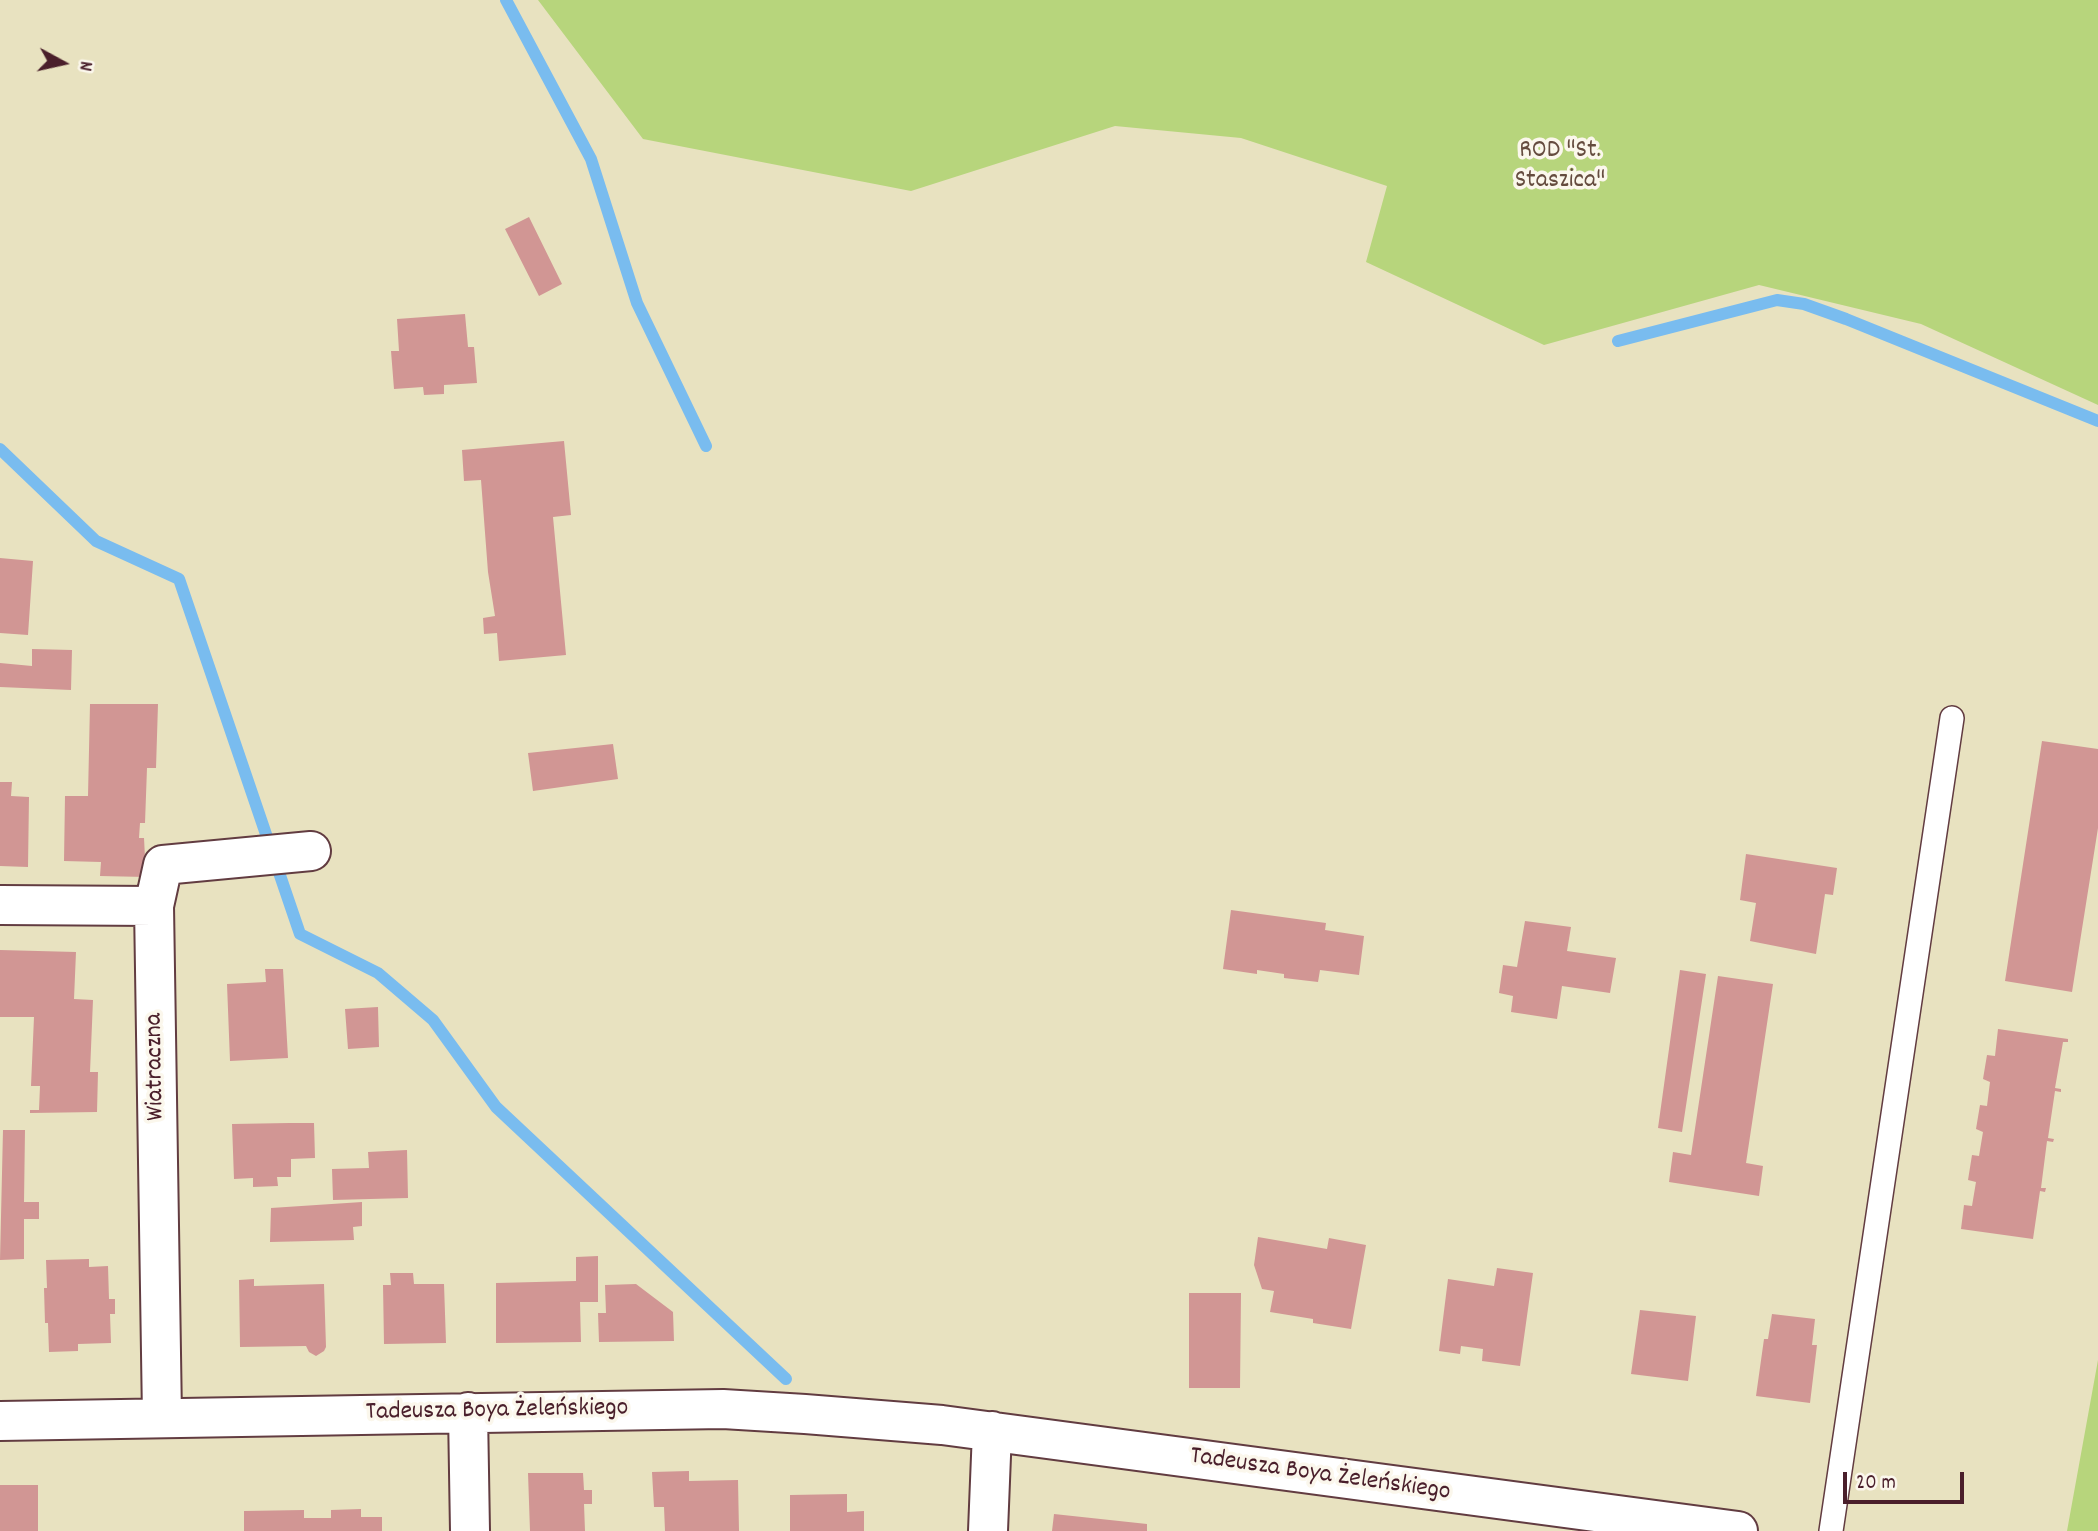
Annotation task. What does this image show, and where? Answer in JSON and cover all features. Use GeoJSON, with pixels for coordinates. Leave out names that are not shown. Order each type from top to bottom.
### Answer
{"type":"FeatureCollection","features":[{"type":"Feature","properties":{"kind":"street","name":"Wiatraczna"},"geometry":{"type":"LineString","coordinates":[[163,1418],[154,906],[163,865],[311,851]]}},
{"type":"Feature","properties":{"kind":"street"},"geometry":{"type":"LineString","coordinates":[[0,905],[154,906]]}},
{"type":"Feature","properties":{"kind":"street","name":"Tadeusza Boya Żeleńskiego"},"geometry":{"type":"LineString","coordinates":[[0,1421],[723,1409],[928,1423],[1646,1525],[1738,1531]]}},
{"type":"Feature","properties":{"kind":"street"},"geometry":{"type":"LineString","coordinates":[[468,1412],[470,1531]]}},
{"type":"Feature","properties":{"kind":"street"},"geometry":{"type":"LineString","coordinates":[[988,1531],[992,1431]]}},
{"type":"Feature","properties":{"kind":"lane"},"geometry":{"type":"LineString","coordinates":[[1831,1531],[1952,718]]}},
{"type":"Feature","properties":{"kind":"green space","name":"ROD \"St. Staszica\""},"geometry":{"type":"Polygon","coordinates":[[[538,0],[2098,0],[2098,405],[1921,324],[1759,285],[1544,345],[1366,262],[1387,186],[1241,138],[1115,126],[911,191],[643,139],[538,0]]]}},
{"type":"Feature","properties":{"kind":"green space"},"geometry":{"type":"Polygon","coordinates":[[[2098,1360],[2098,1531],[2067,1531],[2098,1360]]]}},
{"type":"Feature","properties":{"kind":"building"},"geometry":{"type":"Polygon","coordinates":[[[529,217],[562,284],[539,296],[505,229],[529,217]]]}},
{"type":"Feature","properties":{"kind":"building"},"geometry":{"type":"Polygon","coordinates":[[[465,314],[468,347],[474,347],[477,383],[444,385],[444,394],[424,395],[423,387],[394,389],[391,351],[399,351],[397,319],[465,314]]]}},
{"type":"Feature","properties":{"kind":"building"},"geometry":{"type":"Polygon","coordinates":[[[564,441],[571,515],[553,517],[566,655],[499,661],[497,633],[484,634],[483,618],[495,616],[488,572],[481,480],[464,481],[462,450],[564,441]]]}},
{"type":"Feature","properties":{"kind":"building"},"geometry":{"type":"Polygon","coordinates":[[[0,558],[33,561],[28,635],[0,633],[0,558]]]}},
{"type":"Feature","properties":{"kind":"building"},"geometry":{"type":"Polygon","coordinates":[[[32,649],[72,650],[71,690],[0,687],[0,663],[32,666],[32,649]]]}},
{"type":"Feature","properties":{"kind":"building"},"geometry":{"type":"Polygon","coordinates":[[[90,704],[158,704],[156,768],[147,768],[145,823],[140,823],[139,838],[144,838],[146,877],[100,876],[101,862],[64,861],[65,796],[88,796],[90,704]]]}},
{"type":"Feature","properties":{"kind":"building"},"geometry":{"type":"Polygon","coordinates":[[[2042,741],[2098,749],[2098,828],[2072,992],[2005,981],[2042,741]]]}},
{"type":"Feature","properties":{"kind":"building"},"geometry":{"type":"Polygon","coordinates":[[[613,744],[618,779],[533,791],[528,753],[613,744]]]}},
{"type":"Feature","properties":{"kind":"building"},"geometry":{"type":"Polygon","coordinates":[[[0,782],[12,782],[11,796],[29,797],[28,867],[0,866],[0,782]]]}},
{"type":"Feature","properties":{"kind":"building"},"geometry":{"type":"Polygon","coordinates":[[[1746,854],[1837,868],[1833,895],[1825,894],[1816,954],[1750,941],[1756,903],[1740,900],[1746,854]]]}},
{"type":"Feature","properties":{"kind":"building"},"geometry":{"type":"Polygon","coordinates":[[[1231,910],[1326,923],[1325,930],[1364,936],[1359,975],[1320,970],[1318,982],[1284,978],[1284,974],[1257,970],[1257,974],[1223,969],[1231,910]]]}},
{"type":"Feature","properties":{"kind":"building"},"geometry":{"type":"Polygon","coordinates":[[[1525,921],[1571,927],[1567,951],[1616,958],[1610,993],[1562,986],[1557,1019],[1511,1012],[1513,996],[1499,993],[1503,965],[1517,967],[1525,921]]]}},
{"type":"Feature","properties":{"kind":"building"},"geometry":{"type":"Polygon","coordinates":[[[0,950],[76,952],[74,999],[93,1000],[90,1072],[98,1072],[97,1112],[30,1113],[30,1110],[39,1110],[40,1086],[31,1086],[34,1017],[0,1017],[0,950]]]}},
{"type":"Feature","properties":{"kind":"building"},"geometry":{"type":"Polygon","coordinates":[[[265,969],[283,969],[288,1058],[230,1061],[227,984],[266,982],[265,969]]]}},
{"type":"Feature","properties":{"kind":"building"},"geometry":{"type":"Polygon","coordinates":[[[1680,970],[1706,974],[1682,1132],[1658,1128],[1680,970]]]}},
{"type":"Feature","properties":{"kind":"building"},"geometry":{"type":"Polygon","coordinates":[[[1718,976],[1773,984],[1746,1163],[1763,1166],[1759,1196],[1669,1182],[1673,1152],[1691,1155],[1718,976]]]}},
{"type":"Feature","properties":{"kind":"building"},"geometry":{"type":"Polygon","coordinates":[[[378,1007],[379,1047],[348,1049],[345,1009],[378,1007]]]}},
{"type":"Feature","properties":{"kind":"building"},"geometry":{"type":"Polygon","coordinates":[[[1998,1029],[2068,1039],[2068,1042],[2063,1042],[2055,1088],[2061,1089],[2061,1092],[2055,1091],[2048,1138],[2054,1139],[2053,1142],[2047,1141],[2041,1188],[2046,1188],[2045,1192],[2040,1191],[2033,1239],[1961,1229],[1964,1205],[1972,1206],[1976,1182],[1968,1180],[1972,1155],[1979,1156],[1983,1132],[1976,1129],[1980,1105],[1987,1106],[1990,1082],[1983,1079],[1987,1055],[1995,1056],[1998,1029]]]}},
{"type":"Feature","properties":{"kind":"building"},"geometry":{"type":"Polygon","coordinates":[[[314,1123],[315,1158],[291,1159],[291,1177],[277,1177],[278,1186],[253,1187],[253,1178],[234,1179],[232,1124],[314,1123]]]}},
{"type":"Feature","properties":{"kind":"building"},"geometry":{"type":"Polygon","coordinates":[[[3,1130],[25,1130],[24,1202],[39,1202],[39,1219],[24,1219],[24,1259],[0,1260],[3,1130]]]}},
{"type":"Feature","properties":{"kind":"building"},"geometry":{"type":"Polygon","coordinates":[[[407,1150],[408,1198],[333,1200],[332,1169],[369,1168],[368,1152],[407,1150]]]}},
{"type":"Feature","properties":{"kind":"building"},"geometry":{"type":"Polygon","coordinates":[[[362,1202],[362,1226],[353,1227],[354,1240],[270,1242],[271,1208],[362,1202]]]}},
{"type":"Feature","properties":{"kind":"building"},"geometry":{"type":"Polygon","coordinates":[[[1258,1237],[1327,1249],[1329,1238],[1366,1245],[1351,1329],[1270,1312],[1274,1291],[1262,1289],[1254,1265],[1258,1237]]]}},
{"type":"Feature","properties":{"kind":"building"},"geometry":{"type":"Polygon","coordinates":[[[598,1256],[598,1302],[580,1302],[581,1342],[496,1343],[496,1283],[576,1281],[576,1257],[598,1256]]]}},
{"type":"Feature","properties":{"kind":"building"},"geometry":{"type":"Polygon","coordinates":[[[89,1259],[89,1267],[108,1266],[109,1299],[115,1299],[115,1314],[110,1314],[111,1343],[78,1344],[78,1351],[49,1352],[48,1323],[45,1323],[46,1260],[89,1259]]]}},
{"type":"Feature","properties":{"kind":"building"},"geometry":{"type":"Polygon","coordinates":[[[1497,1268],[1533,1273],[1520,1366],[1482,1361],[1483,1349],[1461,1346],[1460,1354],[1439,1351],[1448,1279],[1494,1286],[1497,1268]]]}},
{"type":"Feature","properties":{"kind":"building"},"geometry":{"type":"Polygon","coordinates":[[[390,1273],[413,1273],[414,1284],[444,1284],[446,1343],[384,1344],[383,1285],[391,1285],[390,1273]]]}},
{"type":"Feature","properties":{"kind":"building"},"geometry":{"type":"Polygon","coordinates":[[[254,1279],[254,1286],[324,1284],[324,1351],[316,1356],[309,1352],[306,1346],[240,1347],[239,1280],[254,1279]]]}},
{"type":"Feature","properties":{"kind":"building"},"geometry":{"type":"Polygon","coordinates":[[[636,1284],[673,1312],[674,1341],[599,1342],[598,1313],[606,1313],[605,1285],[636,1284]]]}},
{"type":"Feature","properties":{"kind":"building"},"geometry":{"type":"Polygon","coordinates":[[[1189,1293],[1241,1293],[1240,1388],[1189,1388],[1189,1293]]]}},
{"type":"Feature","properties":{"kind":"building"},"geometry":{"type":"Polygon","coordinates":[[[1640,1310],[1696,1316],[1688,1381],[1631,1374],[1640,1310]]]}},
{"type":"Feature","properties":{"kind":"building"},"geometry":{"type":"Polygon","coordinates":[[[1772,1314],[1815,1319],[1812,1345],[1817,1345],[1810,1403],[1756,1396],[1764,1339],[1768,1339],[1772,1314]]]}},
{"type":"Feature","properties":{"kind":"building"},"geometry":{"type":"Polygon","coordinates":[[[689,1471],[689,1481],[738,1480],[739,1531],[665,1531],[664,1507],[654,1507],[652,1472],[689,1471]]]}},
{"type":"Feature","properties":{"kind":"building"},"geometry":{"type":"Polygon","coordinates":[[[528,1473],[583,1473],[584,1490],[592,1490],[592,1504],[584,1504],[585,1531],[530,1531],[528,1473]]]}},
{"type":"Feature","properties":{"kind":"building"},"geometry":{"type":"Polygon","coordinates":[[[0,1485],[38,1485],[38,1531],[0,1531],[0,1485]]]}},
{"type":"Feature","properties":{"kind":"building"},"geometry":{"type":"Polygon","coordinates":[[[847,1494],[847,1512],[864,1511],[864,1531],[790,1531],[790,1495],[847,1494]]]}},
{"type":"Feature","properties":{"kind":"building"},"geometry":{"type":"Polygon","coordinates":[[[361,1509],[361,1517],[382,1517],[382,1531],[244,1531],[244,1511],[304,1510],[304,1518],[331,1518],[331,1510],[361,1509]]]}},
{"type":"Feature","properties":{"kind":"building"},"geometry":{"type":"Polygon","coordinates":[[[1054,1514],[1147,1524],[1147,1531],[1052,1531],[1054,1514]]]}},
{"type":"Feature","properties":{"kind":"waterway"},"geometry":{"type":"LineString","coordinates":[[506,0],[591,159],[637,303],[706,446]]}},
{"type":"Feature","properties":{"kind":"waterway"},"geometry":{"type":"LineString","coordinates":[[1618,341],[1777,300],[1804,304],[2098,421]]}},
{"type":"Feature","properties":{"kind":"waterway"},"geometry":{"type":"LineString","coordinates":[[0,449],[96,541],[179,579],[300,934],[378,973],[433,1020],[496,1107],[786,1379]]}}]}
